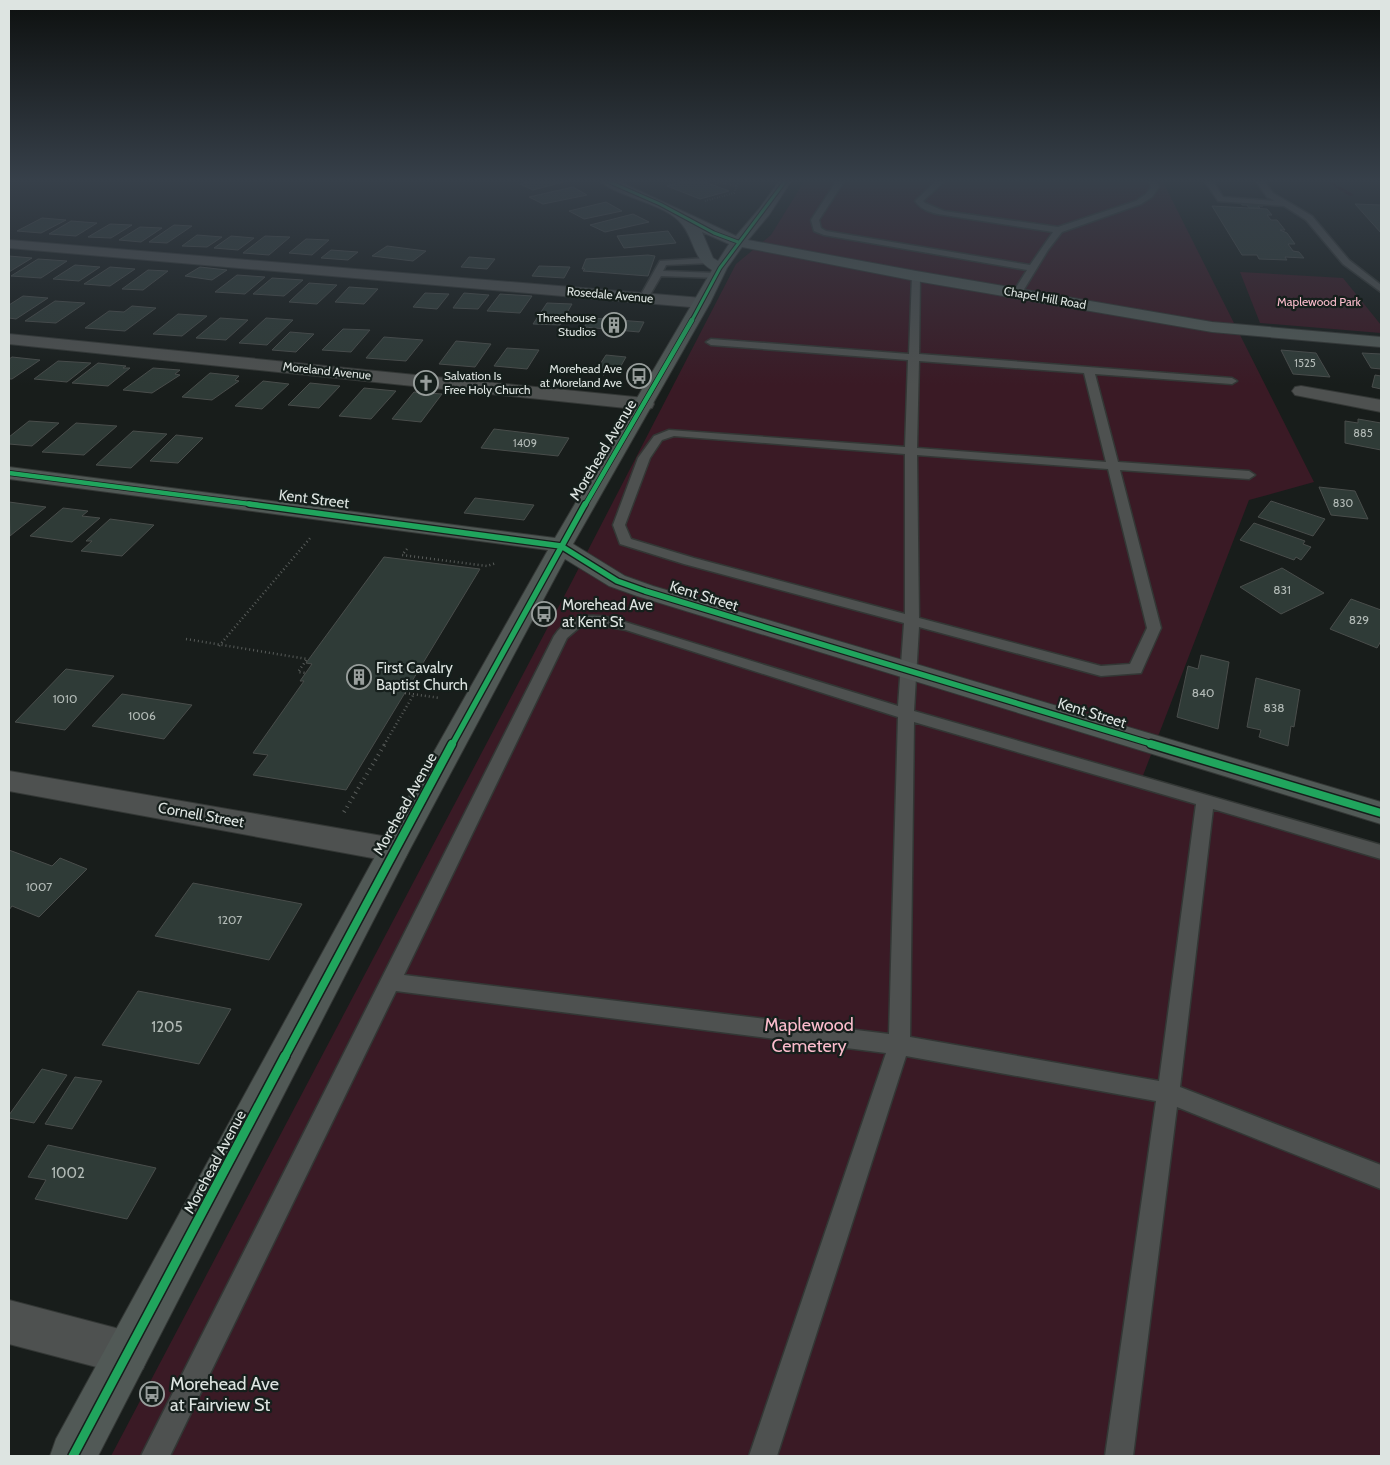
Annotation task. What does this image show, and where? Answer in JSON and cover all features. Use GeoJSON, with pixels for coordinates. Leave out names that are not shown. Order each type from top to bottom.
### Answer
{"type":"FeatureCollection","features":[{"type":"Feature","properties":{"kind":"street","name":"Rosedale Avenue"},"geometry":{"type":"LineString","coordinates":[[60,248],[702,303]]}},
{"type":"Feature","properties":{"kind":"street"},"geometry":{"type":"LineString","coordinates":[[704,248],[714,268]]}},
{"type":"Feature","properties":{"kind":"street","name":"Morehead Avenue"},"geometry":{"type":"LineString","coordinates":[[73,1456],[394,850],[560,546],[645,404],[702,303],[714,268],[732,248]]}},
{"type":"Feature","properties":{"kind":"street","name":"Chapel Hill Road"},"geometry":{"type":"LineString","coordinates":[[771,248],[916,276],[1212,327],[1381,342]]}},
{"type":"Feature","properties":{"kind":"street","name":"Moreland Avenue"},"geometry":{"type":"LineString","coordinates":[[9,339],[645,404]]}},
{"type":"Feature","properties":{"kind":"street"},"geometry":{"type":"LineString","coordinates":[[1302,391],[1381,406]]}},
{"type":"Feature","properties":{"kind":"street","name":"Kent Street"},"geometry":{"type":"LineString","coordinates":[[9,473],[370,518],[560,546],[610,577],[632,586],[1381,813]]}},
{"type":"Feature","properties":{"kind":"street","name":"Cornell Street"},"geometry":{"type":"LineString","coordinates":[[9,781],[394,850]]}},
{"type":"Feature","properties":{"kind":"street"},"geometry":{"type":"LineString","coordinates":[[9,1322],[127,1354]]}},
{"type":"Feature","properties":{"kind":"lane"},"geometry":{"type":"LineString","coordinates":[[915,248],[1032,268]]}},
{"type":"Feature","properties":{"kind":"lane"},"geometry":{"type":"LineString","coordinates":[[1017,294],[1045,248]]}},
{"type":"Feature","properties":{"kind":"lane"},"geometry":{"type":"LineString","coordinates":[[1335,248],[1346,262],[1381,289]]}},
{"type":"Feature","properties":{"kind":"lane"},"geometry":{"type":"LineString","coordinates":[[644,298],[663,263],[714,268]]}},
{"type":"Feature","properties":{"kind":"lane"},"geometry":{"type":"LineString","coordinates":[[659,273],[714,268]]}},
{"type":"Feature","properties":{"kind":"lane"},"geometry":{"type":"LineString","coordinates":[[763,1456],[899,1045],[907,670],[912,620],[911,452],[916,276]]}},
{"type":"Feature","properties":{"kind":"lane"},"geometry":{"type":"LineString","coordinates":[[711,342],[1232,381]]}},
{"type":"Feature","properties":{"kind":"lane"},"geometry":{"type":"LineString","coordinates":[[1089,371],[1114,466],[1154,628],[1136,669],[1101,671],[625,541],[619,525],[644,458],[658,438],[673,432],[911,452],[1114,466],[1249,475]]}},
{"type":"Feature","properties":{"kind":"lane"},"geometry":{"type":"LineString","coordinates":[[155,1456],[561,636],[574,623],[592,619],[631,628],[906,714],[1381,852]]}},
{"type":"Feature","properties":{"kind":"lane"},"geometry":{"type":"LineString","coordinates":[[1119,1456],[1205,800]]}},
{"type":"Feature","properties":{"kind":"lane"},"geometry":{"type":"LineString","coordinates":[[390,982],[899,1045],[1168,1093],[1381,1177]]}},
{"type":"Feature","properties":{"kind":"path"},"geometry":{"type":"LineString","coordinates":[[219,646],[313,534]]}},
{"type":"Feature","properties":{"kind":"path"},"geometry":{"type":"LineString","coordinates":[[438,564],[441,560]]}},
{"type":"Feature","properties":{"kind":"path"},"geometry":{"type":"LineString","coordinates":[[186,639],[219,646],[307,659],[298,672],[306,673]]}},
{"type":"Feature","properties":{"kind":"path"},"geometry":{"type":"LineString","coordinates":[[405,693],[440,698]]}},
{"type":"Feature","properties":{"kind":"path"},"geometry":{"type":"LineString","coordinates":[[342,815],[414,694]]}},
{"type":"Feature","properties":{"kind":"green space","name":"Maplewood Cemetery"},"geometry":{"type":"Polygon","coordinates":[[[755,248],[1196,248],[1314,482],[1249,500],[1142,778],[1381,851],[1381,1456],[111,1456],[569,587],[736,264],[755,248]]]}},
{"type":"Feature","properties":{"kind":"green space","name":"Maplewood Park"},"geometry":{"type":"Polygon","coordinates":[[[1240,272],[1343,278],[1381,325],[1381,333],[1260,323],[1240,272]]]}},
{"type":"Feature","properties":{"kind":"building"},"geometry":{"type":"Polygon","coordinates":[[[218,248],[240,248],[238,250],[218,248]]]}},
{"type":"Feature","properties":{"kind":"building"},"geometry":{"type":"Polygon","coordinates":[[[249,248],[277,248],[269,255],[243,253],[249,248]]]}},
{"type":"Feature","properties":{"kind":"building"},"geometry":{"type":"Polygon","coordinates":[[[295,248],[320,248],[312,255],[289,253],[295,248]]]}},
{"type":"Feature","properties":{"kind":"building"},"geometry":{"type":"Polygon","coordinates":[[[383,248],[426,251],[413,261],[372,256],[383,248]]]}},
{"type":"Feature","properties":{"kind":"building"},"geometry":{"type":"Polygon","coordinates":[[[1238,248],[1291,248],[1293,251],[1299,252],[1304,258],[1285,257],[1287,260],[1259,259],[1257,255],[1242,255],[1238,248]]]}},
{"type":"Feature","properties":{"kind":"building"},"geometry":{"type":"Polygon","coordinates":[[[331,250],[358,252],[348,260],[321,258],[331,250]]]}},
{"type":"Feature","properties":{"kind":"building"},"geometry":{"type":"Polygon","coordinates":[[[9,256],[32,258],[9,272],[9,256]]]}},
{"type":"Feature","properties":{"kind":"building"},"geometry":{"type":"Polygon","coordinates":[[[655,256],[648,276],[583,271],[585,269],[582,269],[586,259],[655,256]]]}},
{"type":"Feature","properties":{"kind":"building"},"geometry":{"type":"Polygon","coordinates":[[[469,257],[495,259],[487,269],[461,267],[469,257]]]}},
{"type":"Feature","properties":{"kind":"building"},"geometry":{"type":"Polygon","coordinates":[[[38,259],[67,261],[41,278],[11,276],[38,259]]]}},
{"type":"Feature","properties":{"kind":"building"},"geometry":{"type":"Polygon","coordinates":[[[75,265],[100,267],[79,281],[53,279],[75,265]]]}},
{"type":"Feature","properties":{"kind":"building"},"geometry":{"type":"Polygon","coordinates":[[[539,266],[570,267],[564,278],[532,276],[539,266]]]}},
{"type":"Feature","properties":{"kind":"building"},"geometry":{"type":"Polygon","coordinates":[[[110,267],[135,269],[110,286],[84,284],[110,267]]]}},
{"type":"Feature","properties":{"kind":"building"},"geometry":{"type":"Polygon","coordinates":[[[200,267],[227,270],[212,280],[185,276],[200,267]]]}},
{"type":"Feature","properties":{"kind":"building"},"geometry":{"type":"Polygon","coordinates":[[[148,270],[168,271],[143,290],[122,289],[148,270]]]}},
{"type":"Feature","properties":{"kind":"building"},"geometry":{"type":"Polygon","coordinates":[[[237,275],[265,277],[245,294],[215,292],[237,275]]]}},
{"type":"Feature","properties":{"kind":"building"},"geometry":{"type":"Polygon","coordinates":[[[272,278],[303,280],[284,296],[253,294],[272,278]]]}},
{"type":"Feature","properties":{"kind":"building"},"geometry":{"type":"Polygon","coordinates":[[[309,283],[337,285],[317,304],[289,302],[309,283]]]}},
{"type":"Feature","properties":{"kind":"building"},"geometry":{"type":"Polygon","coordinates":[[[349,287],[378,289],[364,304],[335,302],[349,287]]]}},
{"type":"Feature","properties":{"kind":"building"},"geometry":{"type":"Polygon","coordinates":[[[425,293],[449,294],[437,309],[413,307],[425,293]]]}},
{"type":"Feature","properties":{"kind":"building"},"geometry":{"type":"Polygon","coordinates":[[[464,293],[489,295],[478,309],[453,308],[464,293]]]}},
{"type":"Feature","properties":{"kind":"building"},"geometry":{"type":"Polygon","coordinates":[[[500,294],[532,296],[520,313],[487,311],[500,294]]]}},
{"type":"Feature","properties":{"kind":"building"},"geometry":{"type":"Polygon","coordinates":[[[23,296],[48,298],[16,319],[9,318],[9,305],[23,296]]]}},
{"type":"Feature","properties":{"kind":"building"},"geometry":{"type":"Polygon","coordinates":[[[55,301],[85,303],[56,323],[25,321],[55,301]]]}},
{"type":"Feature","properties":{"kind":"building"},"geometry":{"type":"Polygon","coordinates":[[[547,303],[572,304],[560,325],[533,324],[547,303]]]}},
{"type":"Feature","properties":{"kind":"building"},"geometry":{"type":"Polygon","coordinates":[[[132,306],[156,308],[125,331],[85,328],[109,311],[124,312],[132,306]]]}},
{"type":"Feature","properties":{"kind":"building"},"geometry":{"type":"Polygon","coordinates":[[[178,314],[207,316],[182,336],[153,334],[178,314]]]}},
{"type":"Feature","properties":{"kind":"building"},"geometry":{"type":"Polygon","coordinates":[[[220,318],[248,320],[226,340],[196,338],[220,318]]]}},
{"type":"Feature","properties":{"kind":"building"},"geometry":{"type":"Polygon","coordinates":[[[266,318],[293,320],[267,345],[239,343],[266,318]]]}},
{"type":"Feature","properties":{"kind":"building","name":"Threehouse Studios"},"geometry":{"type":"Polygon","coordinates":[[[591,318],[644,322],[639,332],[584,327],[591,318]]]}},
{"type":"Feature","properties":{"kind":"building"},"geometry":{"type":"Polygon","coordinates":[[[343,329],[370,330],[351,352],[322,350],[343,329]]]}},
{"type":"Feature","properties":{"kind":"building"},"geometry":{"type":"Polygon","coordinates":[[[290,332],[314,334],[296,352],[272,350],[290,332]]]}},
{"type":"Feature","properties":{"kind":"building"},"geometry":{"type":"Polygon","coordinates":[[[384,337],[423,340],[406,361],[366,358],[384,337]]]}},
{"type":"Feature","properties":{"kind":"building"},"geometry":{"type":"Polygon","coordinates":[[[456,341],[491,344],[475,367],[439,364],[456,341]]]}},
{"type":"Feature","properties":{"kind":"building"},"geometry":{"type":"Polygon","coordinates":[[[507,348],[539,350],[527,369],[494,366],[507,348]]]}},
{"type":"Feature","properties":{"kind":"building"},"geometry":{"type":"Polygon","coordinates":[[[1281,350],[1316,353],[1330,377],[1293,374],[1281,350]]]}},
{"type":"Feature","properties":{"kind":"building"},"geometry":{"type":"Polygon","coordinates":[[[1362,353],[1381,354],[1381,369],[1371,368],[1362,353]]]}},
{"type":"Feature","properties":{"kind":"building"},"geometry":{"type":"Polygon","coordinates":[[[606,355],[626,357],[618,371],[597,369],[606,355]]]}},
{"type":"Feature","properties":{"kind":"building"},"geometry":{"type":"Polygon","coordinates":[[[12,357],[40,360],[12,379],[9,379],[9,359],[12,357]]]}},
{"type":"Feature","properties":{"kind":"building"},"geometry":{"type":"Polygon","coordinates":[[[58,361],[91,363],[67,382],[34,379],[58,361]]]}},
{"type":"Feature","properties":{"kind":"building"},"geometry":{"type":"Polygon","coordinates":[[[98,363],[130,368],[108,386],[72,383],[98,363]]]}},
{"type":"Feature","properties":{"kind":"building"},"geometry":{"type":"Polygon","coordinates":[[[153,368],[180,370],[175,374],[180,375],[152,393],[123,390],[153,368]]]}},
{"type":"Feature","properties":{"kind":"building"},"geometry":{"type":"Polygon","coordinates":[[[210,373],[239,376],[235,380],[239,381],[212,400],[182,397],[210,373]]]}},
{"type":"Feature","properties":{"kind":"building"},"geometry":{"type":"Polygon","coordinates":[[[1375,375],[1381,376],[1381,389],[1372,387],[1375,375]]]}},
{"type":"Feature","properties":{"kind":"building"},"geometry":{"type":"Polygon","coordinates":[[[263,381],[289,384],[262,409],[235,406],[263,381]]]}},
{"type":"Feature","properties":{"kind":"building"},"geometry":{"type":"Polygon","coordinates":[[[310,383],[340,386],[319,408],[288,405],[310,383]]]}},
{"type":"Feature","properties":{"kind":"building"},"geometry":{"type":"Polygon","coordinates":[[[364,388],[396,391],[371,419],[339,416],[364,388]]]}},
{"type":"Feature","properties":{"kind":"building"},"geometry":{"type":"Polygon","coordinates":[[[414,392],[442,394],[421,422],[392,419],[414,392]]]}},
{"type":"Feature","properties":{"kind":"building"},"geometry":{"type":"Polygon","coordinates":[[[1358,419],[1381,423],[1381,450],[1345,443],[1345,421],[1358,423],[1358,419]]]}},
{"type":"Feature","properties":{"kind":"building"},"geometry":{"type":"Polygon","coordinates":[[[29,421],[59,423],[32,446],[9,444],[9,437],[29,421]]]}},
{"type":"Feature","properties":{"kind":"building"},"geometry":{"type":"Polygon","coordinates":[[[76,423],[117,426],[84,455],[42,452],[76,423]]]}},
{"type":"Feature","properties":{"kind":"building"},"geometry":{"type":"Polygon","coordinates":[[[494,429],[569,438],[558,456],[481,448],[494,429]]]}},
{"type":"Feature","properties":{"kind":"building"},"geometry":{"type":"Polygon","coordinates":[[[133,431],[167,434],[131,468],[96,465],[133,431]]]}},
{"type":"Feature","properties":{"kind":"building"},"geometry":{"type":"Polygon","coordinates":[[[176,435],[203,438],[178,463],[150,461],[176,435]]]}},
{"type":"Feature","properties":{"kind":"building"},"geometry":{"type":"Polygon","coordinates":[[[1319,487],[1355,491],[1368,519],[1331,515],[1319,487]]]}},
{"type":"Feature","properties":{"kind":"building"},"geometry":{"type":"Polygon","coordinates":[[[475,498],[534,505],[524,520],[464,513],[475,498]]]}},
{"type":"Feature","properties":{"kind":"building"},"geometry":{"type":"Polygon","coordinates":[[[1271,501],[1325,519],[1313,536],[1258,517],[1271,501]]]}},
{"type":"Feature","properties":{"kind":"building"},"geometry":{"type":"Polygon","coordinates":[[[9,502],[46,507],[10,536],[9,502]]]}},
{"type":"Feature","properties":{"kind":"building"},"geometry":{"type":"Polygon","coordinates":[[[63,508],[88,511],[82,516],[100,518],[72,542],[30,536],[63,508]]]}},
{"type":"Feature","properties":{"kind":"building"},"geometry":{"type":"Polygon","coordinates":[[[110,519],[154,525],[122,556],[81,551],[92,541],[86,541],[110,519]]]}},
{"type":"Feature","properties":{"kind":"building"},"geometry":{"type":"Polygon","coordinates":[[[1254,523],[1305,541],[1303,544],[1311,547],[1301,560],[1296,557],[1294,560],[1240,540],[1254,523]]]}},
{"type":"Feature","properties":{"kind":"building","name":"First Cavalry Baptist Church"},"geometry":{"type":"Polygon","coordinates":[[[384,557],[480,569],[346,790],[253,775],[268,755],[253,753],[304,681],[300,681],[312,664],[306,663],[384,557]]]}},
{"type":"Feature","properties":{"kind":"building"},"geometry":{"type":"Polygon","coordinates":[[[1282,568],[1324,593],[1281,614],[1240,587],[1282,568]]]}},
{"type":"Feature","properties":{"kind":"building"},"geometry":{"type":"Polygon","coordinates":[[[1351,599],[1381,610],[1381,641],[1377,648],[1330,629],[1351,599]]]}},
{"type":"Feature","properties":{"kind":"building"},"geometry":{"type":"Polygon","coordinates":[[[1201,655],[1229,662],[1218,729],[1177,717],[1188,666],[1198,669],[1201,655]]]}},
{"type":"Feature","properties":{"kind":"building"},"geometry":{"type":"Polygon","coordinates":[[[66,669],[114,676],[65,730],[15,722],[66,669]]]}},
{"type":"Feature","properties":{"kind":"building"},"geometry":{"type":"Polygon","coordinates":[[[1256,678],[1300,690],[1294,727],[1291,726],[1288,746],[1259,737],[1261,730],[1247,727],[1256,678]]]}},
{"type":"Feature","properties":{"kind":"building"},"geometry":{"type":"Polygon","coordinates":[[[122,694],[192,705],[164,739],[92,726],[122,694]]]}},
{"type":"Feature","properties":{"kind":"building"},"geometry":{"type":"Polygon","coordinates":[[[9,850],[52,866],[60,858],[87,869],[39,917],[12,906],[9,910],[9,850]]]}},
{"type":"Feature","properties":{"kind":"building"},"geometry":{"type":"Polygon","coordinates":[[[193,883],[302,904],[269,960],[155,936],[193,883]]]}},
{"type":"Feature","properties":{"kind":"building"},"geometry":{"type":"Polygon","coordinates":[[[138,991],[231,1009],[199,1064],[102,1045],[138,991]]]}},
{"type":"Feature","properties":{"kind":"building"},"geometry":{"type":"Polygon","coordinates":[[[42,1069],[67,1075],[34,1123],[9,1118],[9,1115],[42,1069]]]}},
{"type":"Feature","properties":{"kind":"building"},"geometry":{"type":"Polygon","coordinates":[[[75,1077],[102,1081],[72,1129],[45,1124],[75,1077]]]}},
{"type":"Feature","properties":{"kind":"building"},"geometry":{"type":"Polygon","coordinates":[[[48,1145],[156,1168],[127,1219],[35,1199],[46,1180],[28,1177],[48,1145]]]}},
{"type":"Feature","properties":{"kind":"cycle path"},"geometry":{"type":"LineString","coordinates":[[73,1456],[394,850],[561,546],[702,303],[720,268],[733,248]]}},
{"type":"Feature","properties":{"kind":"cycle path"},"geometry":{"type":"LineString","coordinates":[[9,473],[536,541],[561,546],[617,581],[645,591],[1381,813]]}},
{"type":"Feature","properties":{"kind":"place","name":"Threehouse Studios"},"geometry":{"type":"Point","coordinates":[614,325]}},
{"type":"Feature","properties":{"kind":"place","name":"Morehead Ave at Moreland Ave"},"geometry":{"type":"Point","coordinates":[639,376]}},
{"type":"Feature","properties":{"kind":"place","name":"Salvation Is Free Holy Church"},"geometry":{"type":"Point","coordinates":[426,383]}},
{"type":"Feature","properties":{"kind":"place","name":"Morehead Ave at Kent St"},"geometry":{"type":"Point","coordinates":[544,614]}},
{"type":"Feature","properties":{"kind":"place","name":"First Cavalry Baptist Church"},"geometry":{"type":"Point","coordinates":[359,677]}},
{"type":"Feature","properties":{"kind":"place","name":"Morehead Ave at Fairview St"},"geometry":{"type":"Point","coordinates":[152,1394]}}]}
